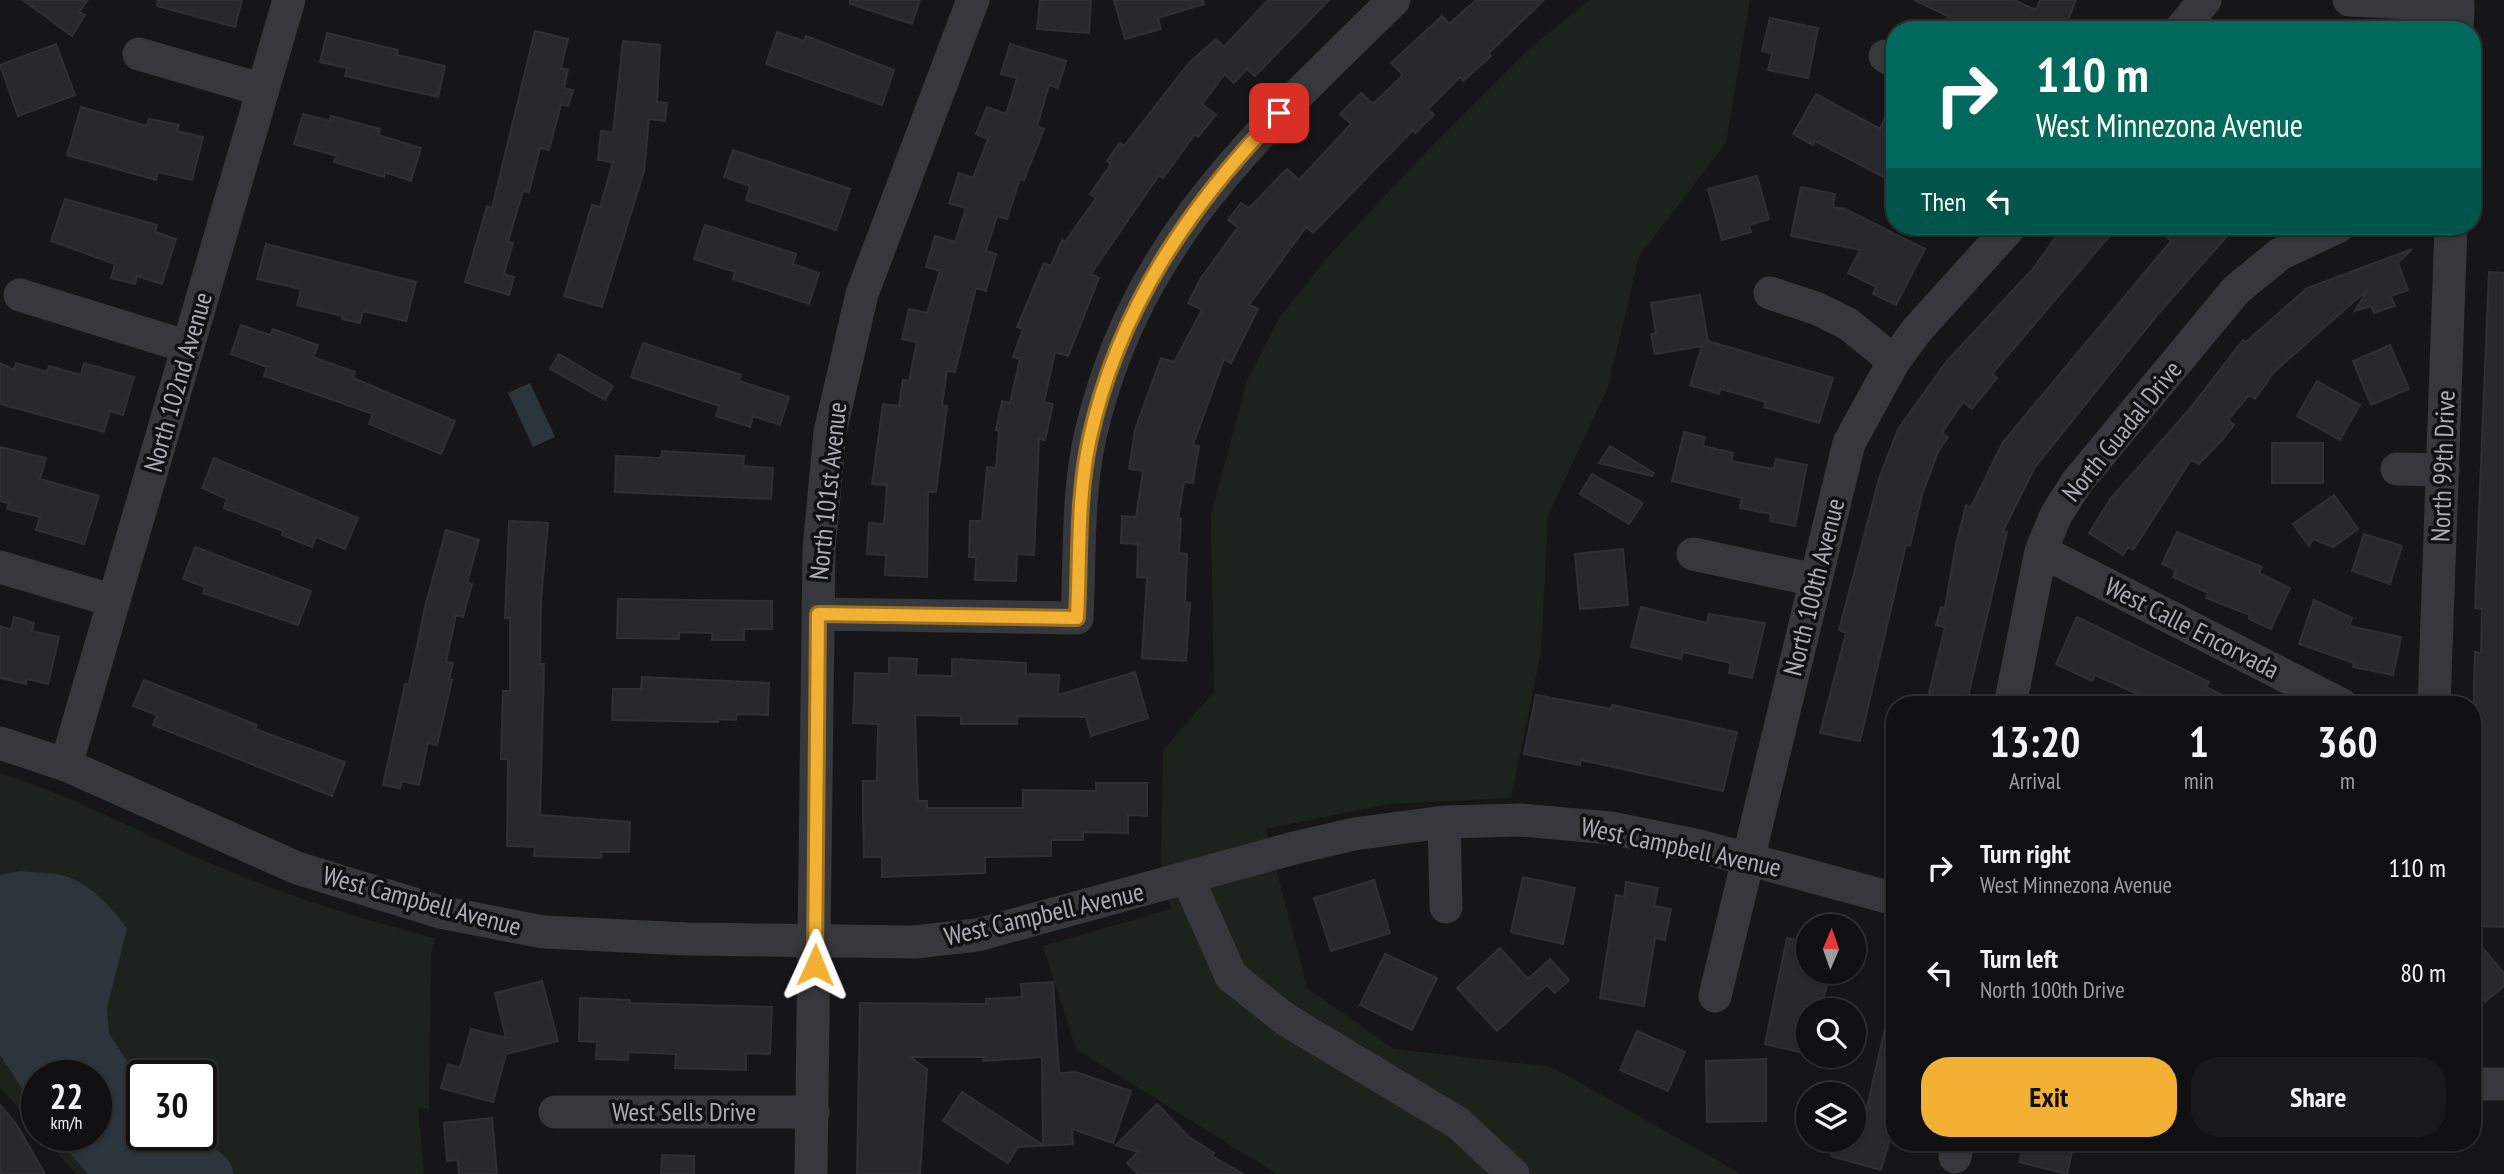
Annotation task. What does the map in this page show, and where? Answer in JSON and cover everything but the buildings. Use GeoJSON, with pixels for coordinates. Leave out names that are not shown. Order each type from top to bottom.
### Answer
{"type":"FeatureCollection","features":[{"type":"Feature","properties":{"kind":"street","name":"North 102nd Avenue"},"geometry":{"type":"LineString","coordinates":[[66,765],[289,0]]}},
{"type":"Feature","properties":{"kind":"street","name":"North 101st Avenue"},"geometry":{"type":"LineString","coordinates":[[811,1174],[818,614],[826,463],[850,335],[876,257],[973,0]]}},
{"type":"Feature","properties":{"kind":"street"},"geometry":{"type":"LineString","coordinates":[[818,614],[1077,618],[1082,499],[1089,440],[1113,359],[1137,303],[1160,259],[1232,162],[1394,0]]}},
{"type":"Feature","properties":{"kind":"street"},"geometry":{"type":"LineString","coordinates":[[2188,21],[2206,0]]}},
{"type":"Feature","properties":{"kind":"street"},"geometry":{"type":"LineString","coordinates":[[2350,0],[2458,17]]}},
{"type":"Feature","properties":{"kind":"street"},"geometry":{"type":"LineString","coordinates":[[139,54],[263,90]]}},
{"type":"Feature","properties":{"kind":"street","name":"North 100th Avenue"},"geometry":{"type":"LineString","coordinates":[[1715,996],[1849,443],[1894,361],[1917,330],[2003,235]]}},
{"type":"Feature","properties":{"kind":"street","name":"North Guadal Drive"},"geometry":{"type":"LineString","coordinates":[[2012,696],[2041,551],[2056,514],[2077,482],[2235,290],[2280,254],[2320,235]]}},
{"type":"Feature","properties":{"kind":"street","name":"North 99th Drive"},"geometry":{"type":"LineString","coordinates":[[2434,696],[2451,235]]}},
{"type":"Feature","properties":{"kind":"street"},"geometry":{"type":"LineString","coordinates":[[1770,293],[1818,309],[1848,324],[1894,361]]}},
{"type":"Feature","properties":{"kind":"street"},"geometry":{"type":"LineString","coordinates":[[20,295],[188,347]]}},
{"type":"Feature","properties":{"kind":"street"},"geometry":{"type":"LineString","coordinates":[[2398,469],[2443,470]]}},
{"type":"Feature","properties":{"kind":"street","name":"West Calle Encorvada"},"geometry":{"type":"LineString","coordinates":[[2041,551],[2324,696]]}},
{"type":"Feature","properties":{"kind":"street"},"geometry":{"type":"LineString","coordinates":[[1693,554],[1815,580]]}},
{"type":"Feature","properties":{"kind":"street"},"geometry":{"type":"LineString","coordinates":[[0,567],[114,601]]}},
{"type":"Feature","properties":{"kind":"street","name":"West Campbell Avenue"},"geometry":{"type":"LineString","coordinates":[[0,743],[66,765],[297,868],[440,912],[543,932],[915,942],[977,935],[1354,834],[1444,822],[1521,820],[1611,828],[1748,859],[1886,897]]}},
{"type":"Feature","properties":{"kind":"street"},"geometry":{"type":"LineString","coordinates":[[1444,822],[1446,907]]}},
{"type":"Feature","properties":{"kind":"street"},"geometry":{"type":"LineString","coordinates":[[1188,879],[1231,976],[1285,1019],[1458,1123],[1513,1174]]}},
{"type":"Feature","properties":{"kind":"street"},"geometry":{"type":"LineString","coordinates":[[2481,1084],[2504,1084]]}},
{"type":"Feature","properties":{"kind":"street","name":"West Sells Drive"},"geometry":{"type":"LineString","coordinates":[[555,1112],[813,1112]]}},
{"type":"Feature","properties":{"kind":"shaded area"},"geometry":{"type":"Polygon","coordinates":[[[1589,0],[1750,0],[1726,143],[1639,256],[1608,387],[1548,516],[1541,652],[1511,798],[1389,804],[1266,829],[1307,988],[1394,1049],[1552,1067],[1741,1174],[1277,1174],[1076,1049],[1043,946],[1171,909],[1161,861],[1163,750],[1214,692],[1211,515],[1247,381],[1279,318],[1328,257],[1427,151],[1528,50],[1589,0]]]}},
{"type":"Feature","properties":{"kind":"shaded area"},"geometry":{"type":"Polygon","coordinates":[[[530,383],[555,437],[533,447],[508,393],[530,383]]]}},
{"type":"Feature","properties":{"kind":"shaded area"},"geometry":{"type":"Polygon","coordinates":[[[0,773],[71,800],[187,853],[278,890],[371,921],[435,938],[431,954],[429,1109],[418,1108],[424,1174],[76,1174],[55,1151],[112,1151],[112,1060],[21,1060],[21,1111],[0,1087],[0,773]]]}},
{"type":"Feature","properties":{"kind":"shaded area"},"geometry":{"type":"Polygon","coordinates":[[[21,871],[65,876],[100,898],[127,929],[107,1008],[109,1034],[127,1060],[126,1151],[217,1151],[229,1162],[234,1174],[88,1174],[68,1151],[112,1151],[112,1060],[21,1060],[21,1087],[0,1055],[0,875],[21,871]]]}},
{"type":"Feature","properties":{"kind":"route"},"geometry":{"type":"LineString","coordinates":[[815,965],[818,614],[1077,618],[1082,499],[1089,440],[1113,359],[1160,259],[1232,162],[1279,113]]}}]}
